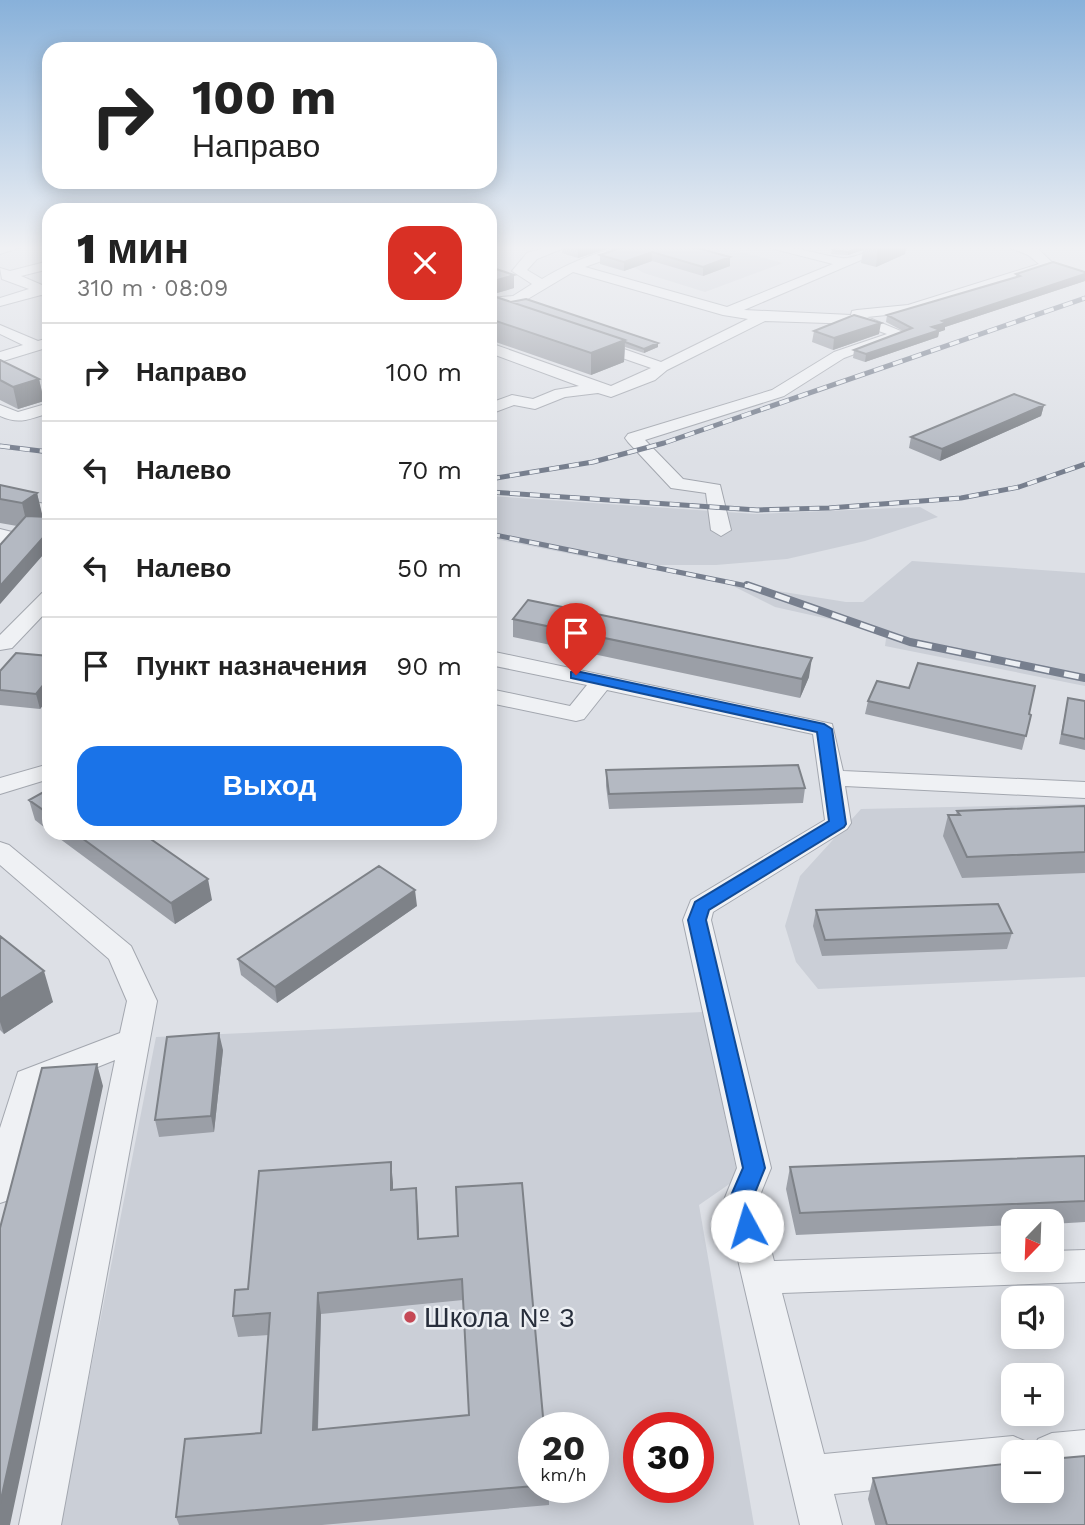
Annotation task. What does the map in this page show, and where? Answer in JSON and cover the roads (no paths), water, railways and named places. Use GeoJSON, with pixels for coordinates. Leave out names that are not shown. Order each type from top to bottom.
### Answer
{"type":"FeatureCollection","features":[{"type":"Feature","properties":{"kind":"street"},"geometry":{"type":"LineString","coordinates":[[497,353],[611,392],[649,377],[662,367],[771,317]]}},
{"type":"Feature","properties":{"kind":"street"},"geometry":{"type":"LineString","coordinates":[[721,530],[714,489],[677,484],[634,438],[778,393],[839,355],[901,334],[861,320],[776,317]]}},
{"type":"Feature","properties":{"kind":"street"},"geometry":{"type":"LineString","coordinates":[[3,332],[42,344]]}},
{"type":"Feature","properties":{"kind":"street"},"geometry":{"type":"LineString","coordinates":[[576,337],[662,367]]}},
{"type":"Feature","properties":{"kind":"street"},"geometry":{"type":"LineString","coordinates":[[0,357],[42,344]]}},
{"type":"Feature","properties":{"kind":"street"},"geometry":{"type":"LineString","coordinates":[[497,406],[512,400],[535,404],[561,393],[600,388]]}},
{"type":"Feature","properties":{"kind":"street"},"geometry":{"type":"LineString","coordinates":[[0,410],[18,418],[42,410]]}},
{"type":"Feature","properties":{"kind":"street"},"geometry":{"type":"LineString","coordinates":[[0,500],[42,509]]}},
{"type":"Feature","properties":{"kind":"street"},"geometry":{"type":"LineString","coordinates":[[0,535],[9,537],[0,547]]}},
{"type":"Feature","properties":{"kind":"street"},"geometry":{"type":"LineString","coordinates":[[2,643],[42,604]]}},
{"type":"Feature","properties":{"kind":"street"},"geometry":{"type":"LineString","coordinates":[[497,658],[824,729],[838,824],[701,907],[697,920],[754,1168],[740,1200],[821,1525]]}},
{"type":"Feature","properties":{"kind":"street"},"geometry":{"type":"LineString","coordinates":[[497,697],[576,714],[602,681]]}},
{"type":"Feature","properties":{"kind":"street"},"geometry":{"type":"LineString","coordinates":[[0,786],[42,773]]}},
{"type":"Feature","properties":{"kind":"street"},"geometry":{"type":"LineString","coordinates":[[832,778],[1085,790]]}},
{"type":"Feature","properties":{"kind":"street"},"geometry":{"type":"LineString","coordinates":[[0,851],[121,953],[142,1001],[40,1525]]}},
{"type":"Feature","properties":{"kind":"street"},"geometry":{"type":"LineString","coordinates":[[0,1189],[29,1081],[134,1040]]}},
{"type":"Feature","properties":{"kind":"street"},"geometry":{"type":"LineString","coordinates":[[760,1278],[1085,1266]]}},
{"type":"Feature","properties":{"kind":"street"},"geometry":{"type":"LineString","coordinates":[[1064,1452],[1085,1450]]}},
{"type":"Feature","properties":{"kind":"street"},"geometry":{"type":"LineString","coordinates":[[809,1476],[1001,1458]]}},
{"type":"Feature","properties":{"kind":"railway"},"geometry":{"type":"LineString","coordinates":[[497,478],[593,462],[664,443],[1029,317]]}},
{"type":"Feature","properties":{"kind":"railway"},"geometry":{"type":"LineString","coordinates":[[0,446],[42,451]]}},
{"type":"Feature","properties":{"kind":"railway"},"geometry":{"type":"LineString","coordinates":[[497,492],[757,510],[829,508],[961,498],[1019,487],[1085,464]]}},
{"type":"Feature","properties":{"kind":"railway"},"geometry":{"type":"LineString","coordinates":[[497,535],[752,587]]}},
{"type":"Feature","properties":{"kind":"railway"},"geometry":{"type":"LineString","coordinates":[[747,585],[910,642],[1085,678]]}},
{"type":"Feature","properties":{"kind":"place","name":"Школа № 3"},"geometry":{"type":"Point","coordinates":[410,1317]}}]}
